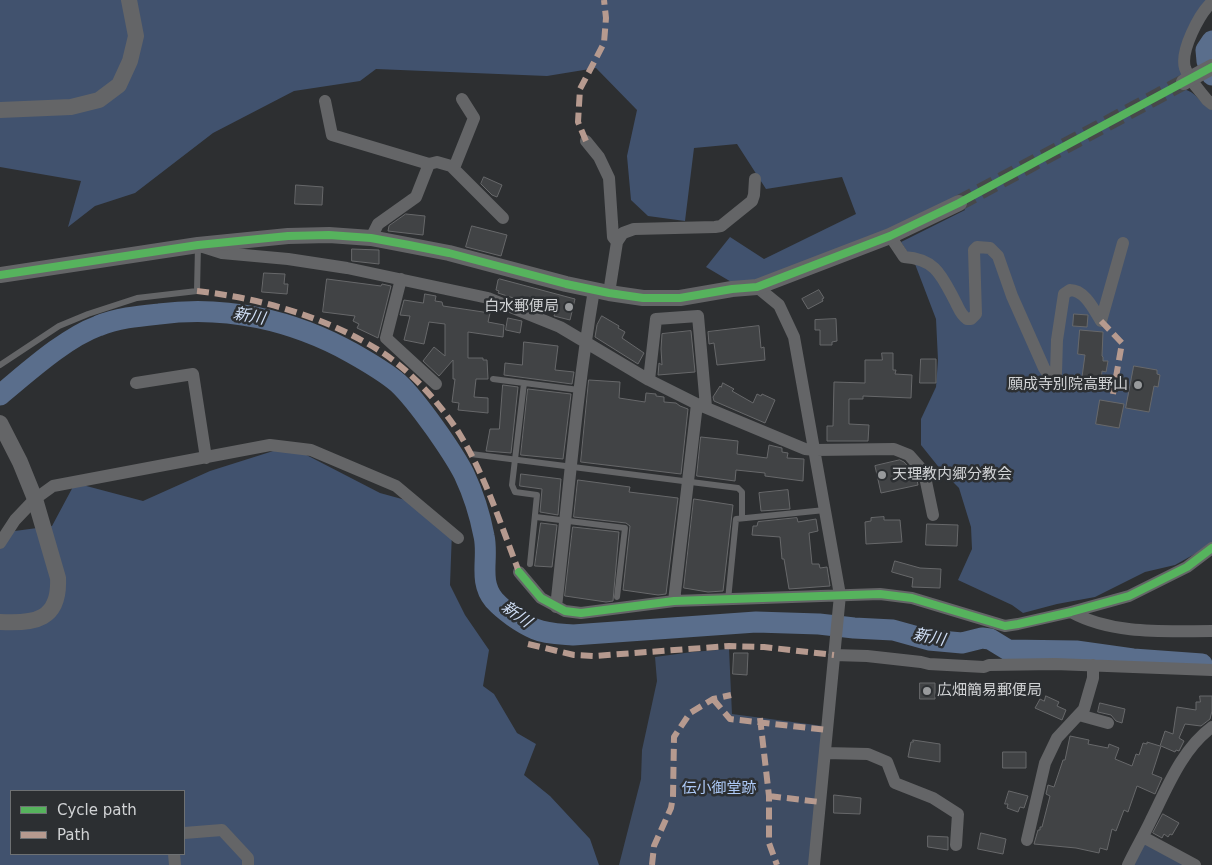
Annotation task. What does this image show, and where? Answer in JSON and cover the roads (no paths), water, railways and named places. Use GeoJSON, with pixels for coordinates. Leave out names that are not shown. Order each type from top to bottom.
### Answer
{"type":"FeatureCollection","features":[{"type":"Feature","properties":{"kind":"street"},"geometry":{"type":"LineString","coordinates":[[0,110],[71,107],[99,100],[119,85],[130,61],[136,36],[129,0]]}},
{"type":"Feature","properties":{"kind":"street"},"geometry":{"type":"LineString","coordinates":[[1212,2],[1199,18],[1185,54],[1185,68],[1197,75],[1207,100],[1212,104]]}},
{"type":"Feature","properties":{"kind":"street"},"geometry":{"type":"LineString","coordinates":[[454,168],[474,118],[462,99]]}},
{"type":"Feature","properties":{"kind":"street"},"geometry":{"type":"LineString","coordinates":[[326,102],[332,135],[429,164],[437,162],[451,166],[503,218]]}},
{"type":"Feature","properties":{"kind":"street"},"geometry":{"type":"LineString","coordinates":[[586,141],[599,157],[609,178],[613,237],[616,242]]}},
{"type":"Feature","properties":{"kind":"street"},"geometry":{"type":"LineString","coordinates":[[371,238],[378,224],[416,197],[429,164]]}},
{"type":"Feature","properties":{"kind":"street"},"geometry":{"type":"LineString","coordinates":[[556,607],[585,341],[616,242],[623,233],[634,229],[715,228],[721,226],[752,200],[755,179]]}},
{"type":"Feature","properties":{"kind":"street"},"geometry":{"type":"LineString","coordinates":[[0,275],[198,245],[288,236],[329,235],[371,238],[449,253],[602,291],[643,298],[680,298],[732,289],[757,287],[890,236],[959,203]]}},
{"type":"Feature","properties":{"kind":"street"},"geometry":{"type":"LineString","coordinates":[[890,236],[904,256],[924,261],[939,272],[960,312],[967,319],[971,319],[976,314],[974,250],[978,247],[990,248],[998,256],[1012,296],[1044,368],[1052,378],[1056,374],[1057,340],[1064,294],[1070,290],[1079,292],[1094,308],[1101,321],[1123,243]]}},
{"type":"Feature","properties":{"kind":"street"},"geometry":{"type":"LineString","coordinates":[[198,245],[222,254],[288,259],[401,279],[488,298],[560,327],[649,380],[805,449],[894,449],[909,456],[924,472],[933,516]]}},
{"type":"Feature","properties":{"kind":"street"},"geometry":{"type":"LineString","coordinates":[[401,279],[386,338],[436,384]]}},
{"type":"Feature","properties":{"kind":"street"},"geometry":{"type":"LineString","coordinates":[[757,287],[779,305],[794,336],[840,594],[814,865]]}},
{"type":"Feature","properties":{"kind":"street"},"geometry":{"type":"LineString","coordinates":[[649,380],[656,319],[698,316],[702,405],[688,482],[674,601]]}},
{"type":"Feature","properties":{"kind":"street"},"geometry":{"type":"LineString","coordinates":[[136,383],[192,374],[206,458]]}},
{"type":"Feature","properties":{"kind":"street"},"geometry":{"type":"LineString","coordinates":[[0,423],[36,499],[58,578],[56,599],[52,609],[42,618],[27,622],[0,622]]}},
{"type":"Feature","properties":{"kind":"street"},"geometry":{"type":"LineString","coordinates":[[0,543],[14,520],[53,486],[270,446],[311,450],[396,486],[458,538]]}},
{"type":"Feature","properties":{"kind":"street"},"geometry":{"type":"LineString","coordinates":[[519,572],[541,598],[564,611],[581,613],[674,601],[880,594],[912,598],[1005,626],[1071,612],[1129,596],[1187,567],[1212,548]]}},
{"type":"Feature","properties":{"kind":"street"},"geometry":{"type":"LineString","coordinates":[[1071,612],[1084,619],[1106,625],[1144,631],[1212,631]]}},
{"type":"Feature","properties":{"kind":"street"},"geometry":{"type":"LineString","coordinates":[[834,652],[930,664],[984,667],[989,665],[1094,665],[1212,670]]}},
{"type":"Feature","properties":{"kind":"street"},"geometry":{"type":"LineString","coordinates":[[1026,840],[1045,762],[1057,738],[1084,709],[1094,665]]}},
{"type":"Feature","properties":{"kind":"street"},"geometry":{"type":"LineString","coordinates":[[1079,715],[1108,724]]}},
{"type":"Feature","properties":{"kind":"street"},"geometry":{"type":"LineString","coordinates":[[1128,865],[1176,771],[1202,734],[1212,727]]}},
{"type":"Feature","properties":{"kind":"street"},"geometry":{"type":"LineString","coordinates":[[825,753],[868,754],[887,762],[895,783],[933,798],[958,814],[956,845]]}},
{"type":"Feature","properties":{"kind":"street"},"geometry":{"type":"LineString","coordinates":[[185,833],[222,830],[248,858],[248,865]]}},
{"type":"Feature","properties":{"kind":"street"},"geometry":{"type":"LineString","coordinates":[[1143,837],[1194,865]]}},
{"type":"Feature","properties":{"kind":"lane"},"geometry":{"type":"LineString","coordinates":[[0,365],[59,326],[88,314],[137,298],[197,291],[198,245]]}},
{"type":"Feature","properties":{"kind":"lane"},"geometry":{"type":"LineString","coordinates":[[492,379],[579,390]]}},
{"type":"Feature","properties":{"kind":"lane"},"geometry":{"type":"LineString","coordinates":[[524,383],[512,486],[515,492],[537,496],[530,564]]}},
{"type":"Feature","properties":{"kind":"lane"},"geometry":{"type":"LineString","coordinates":[[471,454],[738,488],[742,492],[742,518]]}},
{"type":"Feature","properties":{"kind":"lane"},"geometry":{"type":"LineString","coordinates":[[728,600],[736,519],[826,510]]}},
{"type":"Feature","properties":{"kind":"lane"},"geometry":{"type":"LineString","coordinates":[[536,517],[625,528],[617,597]]}},
{"type":"Feature","properties":{"kind":"waterway","name":"新川"},"geometry":{"type":"LineString","coordinates":[[1212,41],[1206,50],[1207,61],[1212,75]]}},
{"type":"Feature","properties":{"kind":"waterway","name":"新川"},"geometry":{"type":"LineString","coordinates":[[0,395],[60,347],[85,332],[113,321],[184,312],[234,314],[258,318],[283,324],[330,341],[382,371],[398,383],[409,395],[425,414],[464,474],[478,512],[484,536],[485,577],[489,593],[508,612],[539,631],[573,635],[756,622],[819,624],[893,630],[929,640],[962,643],[982,638],[990,639],[1008,650],[1076,651],[1133,659],[1202,664]]}},
{"type":"Feature","properties":{"kind":"tunnel"},"geometry":{"type":"LineString","coordinates":[[959,203],[1184,82]]}},
{"type":"Feature","properties":{"kind":"place","name":"白水郵便局"},"geometry":{"type":"Point","coordinates":[569,307]}},
{"type":"Feature","properties":{"kind":"place","name":"願成寺別院高野山"},"geometry":{"type":"Point","coordinates":[1138,385]}},
{"type":"Feature","properties":{"kind":"place","name":"天理教内郷分教会"},"geometry":{"type":"Point","coordinates":[882,475]}},
{"type":"Feature","properties":{"kind":"place","name":"広畑簡易郵便局"},"geometry":{"type":"Point","coordinates":[927,691]}},
{"type":"Feature","properties":{"kind":"park label","name":"伝小御堂跡"},"geometry":{"type":"Point","coordinates":[719,789]}}]}
